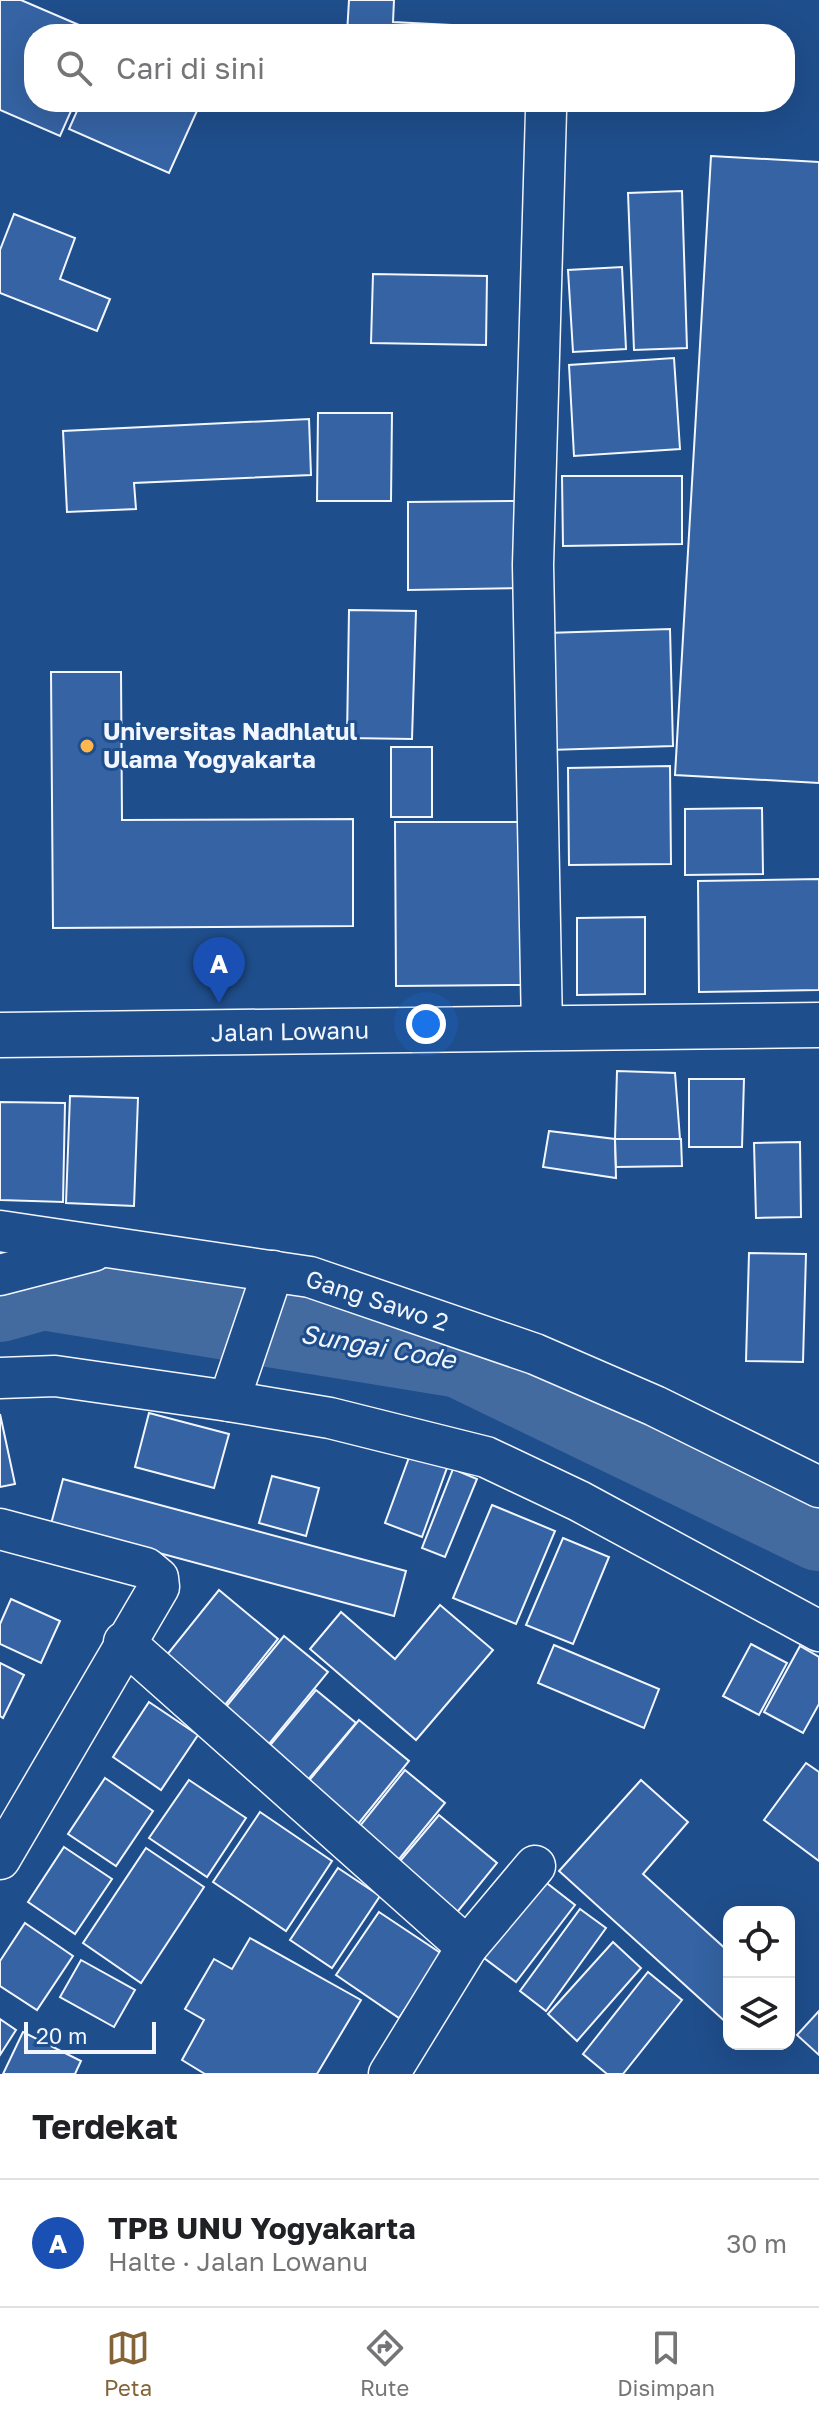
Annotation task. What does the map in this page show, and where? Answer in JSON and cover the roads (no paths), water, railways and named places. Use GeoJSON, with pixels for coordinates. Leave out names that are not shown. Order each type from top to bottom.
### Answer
{"type":"FeatureCollection","features":[{"type":"Feature","properties":{"kind":"main road","name":"Jalan Lowanu"},"geometry":{"type":"LineString","coordinates":[[0,1035],[819,1025]]}},
{"type":"Feature","properties":{"kind":"street"},"geometry":{"type":"LineString","coordinates":[[542,1028],[533,565],[546,112]]}},
{"type":"Feature","properties":{"kind":"street","name":"Gang Sawo 2"},"geometry":{"type":"LineString","coordinates":[[0,1231],[110,1247],[268,1285],[310,1277],[535,1354],[655,1406],[819,1487]]}},
{"type":"Feature","properties":{"kind":"street"},"geometry":{"type":"LineString","coordinates":[[0,1275],[110,1247]]}},
{"type":"Feature","properties":{"kind":"street"},"geometry":{"type":"LineString","coordinates":[[232,1388],[268,1285]]}},
{"type":"Feature","properties":{"kind":"street"},"geometry":{"type":"LineString","coordinates":[[0,1378],[55,1376],[232,1388],[330,1418],[486,1457],[579,1501],[819,1631]]}},
{"type":"Feature","properties":{"kind":"street"},"geometry":{"type":"LineString","coordinates":[[0,1529],[151,1571],[158,1578],[159,1587],[124,1642],[0,1859]]}},
{"type":"Feature","properties":{"kind":"street"},"geometry":{"type":"LineString","coordinates":[[124,1642],[467,1947]]}},
{"type":"Feature","properties":{"kind":"street"},"geometry":{"type":"LineString","coordinates":[[389,2074],[467,1947],[535,1866]]}},
{"type":"Feature","properties":{"kind":"waterway","name":"Sungai Code"},"geometry":{"type":"LineString","coordinates":[[0,1303],[43,1291],[460,1359],[819,1532]]}},
{"type":"Feature","properties":{"kind":"place","name":"Universitas Nadhlatul Ulama Yogyakarta"},"geometry":{"type":"Point","coordinates":[87,746]}},
{"type":"Feature","properties":{"kind":"place","name":"TPB UNU Yogyakarta"},"geometry":{"type":"Point","coordinates":[219,1003]}}]}
